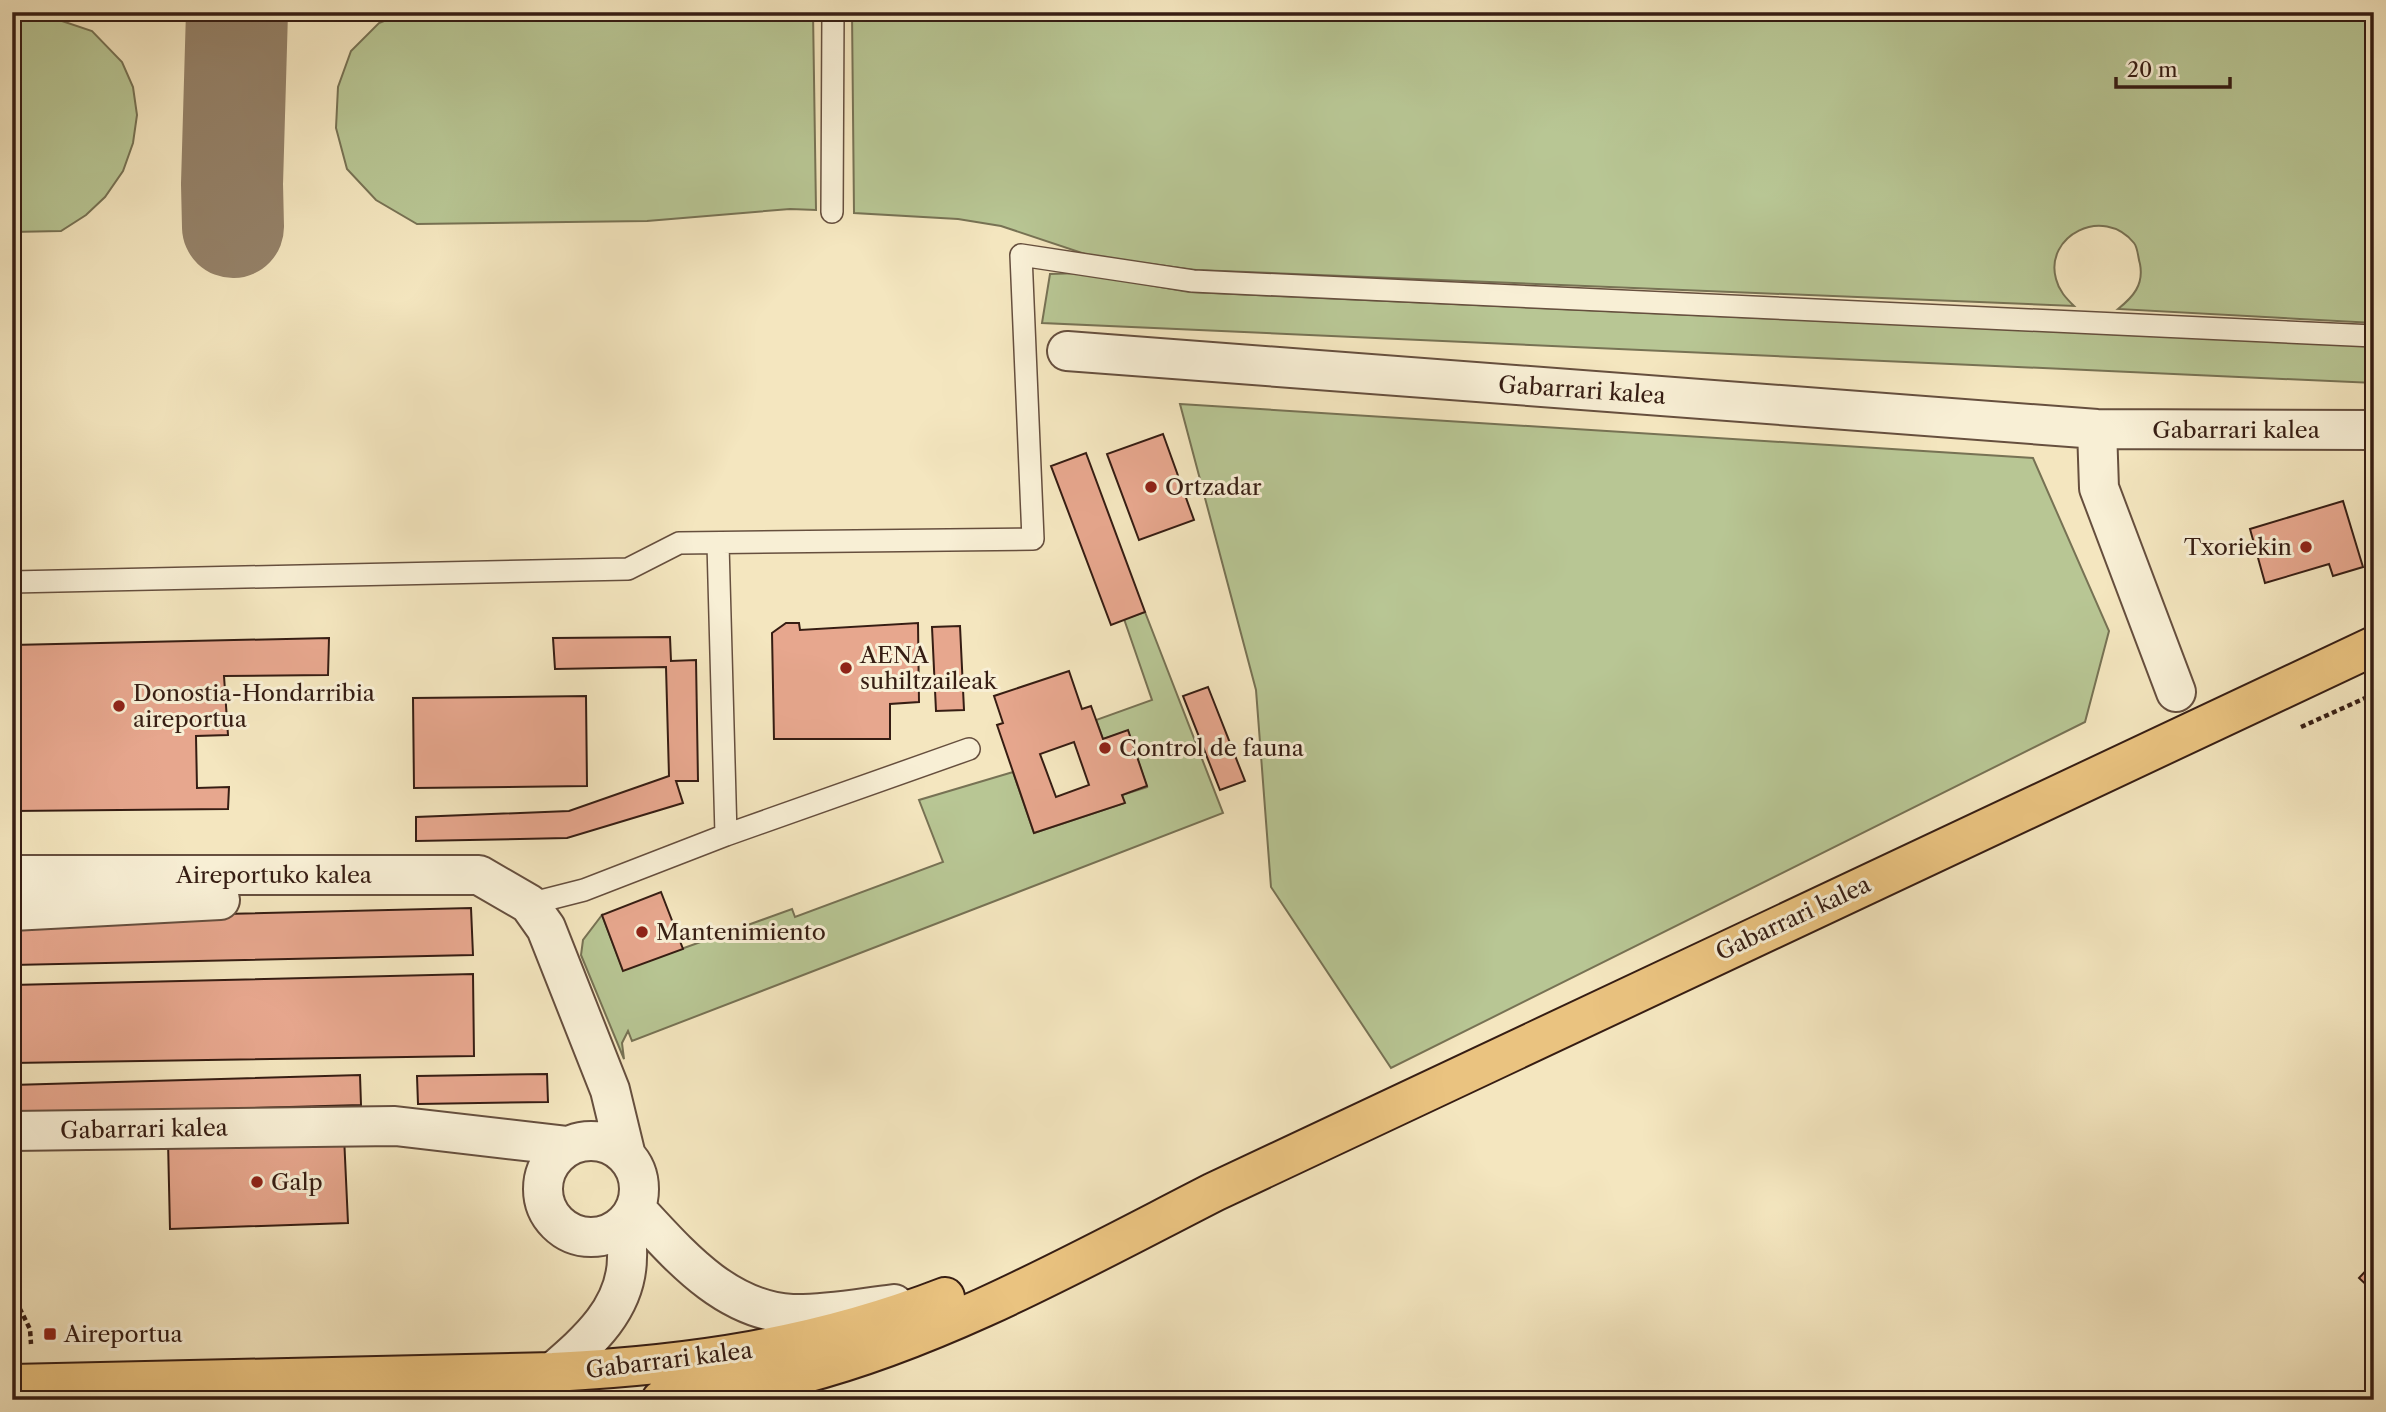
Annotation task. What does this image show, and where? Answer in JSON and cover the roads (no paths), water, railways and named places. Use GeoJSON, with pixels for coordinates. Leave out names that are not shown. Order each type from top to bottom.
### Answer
{"type":"FeatureCollection","features":[{"type":"Feature","properties":{"kind":"main road","name":"Gabarrari kalea"},"geometry":{"type":"LineString","coordinates":[[661,1400],[729,1390],[803,1373],[895,1343],[1044,1279],[1214,1192],[2374,646]]}},
{"type":"Feature","properties":{"kind":"main road","name":"Gabarrari kalea"},"geometry":{"type":"LineString","coordinates":[[23,1384],[553,1372],[635,1367],[722,1357],[796,1342],[941,1299],[1214,1192]]}},
{"type":"Feature","properties":{"kind":"main road"},"geometry":{"type":"LineString","coordinates":[[368,1400],[381,1394],[515,1390],[553,1372]]}},
{"type":"Feature","properties":{"kind":"street","name":"Gabarrari kalea"},"geometry":{"type":"LineString","coordinates":[[1067,351],[2098,429],[2374,430]]}},
{"type":"Feature","properties":{"kind":"street"},"geometry":{"type":"LineString","coordinates":[[2098,429],[2099,488],[2176,692]]}},
{"type":"Feature","properties":{"kind":"street","name":"Aireportuko kalea"},"geometry":{"type":"LineString","coordinates":[[12,875],[479,875],[529,904],[546,928],[610,1090],[626,1156]]}},
{"type":"Feature","properties":{"kind":"street","name":"Aireportuko kalea"},"geometry":{"type":"LineString","coordinates":[[12,911],[198,901],[475,893],[529,904]]}},
{"type":"Feature","properties":{"kind":"street","name":"Gabarrari kalea"},"geometry":{"type":"LineString","coordinates":[[12,1131],[395,1126],[568,1146],[585,1140],[596,1140],[608,1143],[626,1156]]}},
{"type":"Feature","properties":{"kind":"street"},"geometry":{"type":"LineString","coordinates":[[568,1146],[549,1165],[544,1177],[542,1191],[552,1217],[561,1227],[586,1237],[613,1232],[630,1216]]}},
{"type":"Feature","properties":{"kind":"street"},"geometry":{"type":"LineString","coordinates":[[553,1372],[585,1344],[606,1320],[621,1294],[628,1258],[630,1216],[639,1190],[637,1172],[626,1156]]}},
{"type":"Feature","properties":{"kind":"street","name":"Gabarrari kalea"},"geometry":{"type":"LineString","coordinates":[[630,1216],[725,1292],[761,1308],[790,1314],[941,1299]]}},
{"type":"Feature","properties":{"kind":"lane"},"geometry":{"type":"LineString","coordinates":[[832,212],[833,12]]}},
{"type":"Feature","properties":{"kind":"lane"},"geometry":{"type":"LineString","coordinates":[[12,582],[628,569],[679,543],[1033,539],[1021,256],[1193,281],[2374,336]]}},
{"type":"Feature","properties":{"kind":"lane"},"geometry":{"type":"LineString","coordinates":[[718,544],[726,835]]}},
{"type":"Feature","properties":{"kind":"lane"},"geometry":{"type":"LineString","coordinates":[[529,904],[584,890],[726,835],[969,749]]}},
{"type":"Feature","properties":{"kind":"place","name":"Ortzadar"},"geometry":{"type":"Point","coordinates":[1151,487]}},
{"type":"Feature","properties":{"kind":"place","name":"Txoriekin"},"geometry":{"type":"Point","coordinates":[2306,547]}},
{"type":"Feature","properties":{"kind":"place","name":"AENA suhiltzaileak"},"geometry":{"type":"Point","coordinates":[846,668]}},
{"type":"Feature","properties":{"kind":"place","name":"Donostia-Hondarribia aireportua"},"geometry":{"type":"Point","coordinates":[119,706]}},
{"type":"Feature","properties":{"kind":"place","name":"Control de fauna"},"geometry":{"type":"Point","coordinates":[1105,748]}},
{"type":"Feature","properties":{"kind":"place","name":"Mantenimiento"},"geometry":{"type":"Point","coordinates":[642,932]}},
{"type":"Feature","properties":{"kind":"place","name":"Galp"},"geometry":{"type":"Point","coordinates":[257,1182]}},
{"type":"Feature","properties":{"kind":"place","name":"Aireportua"},"geometry":{"type":"Point","coordinates":[50,1334]}}]}
